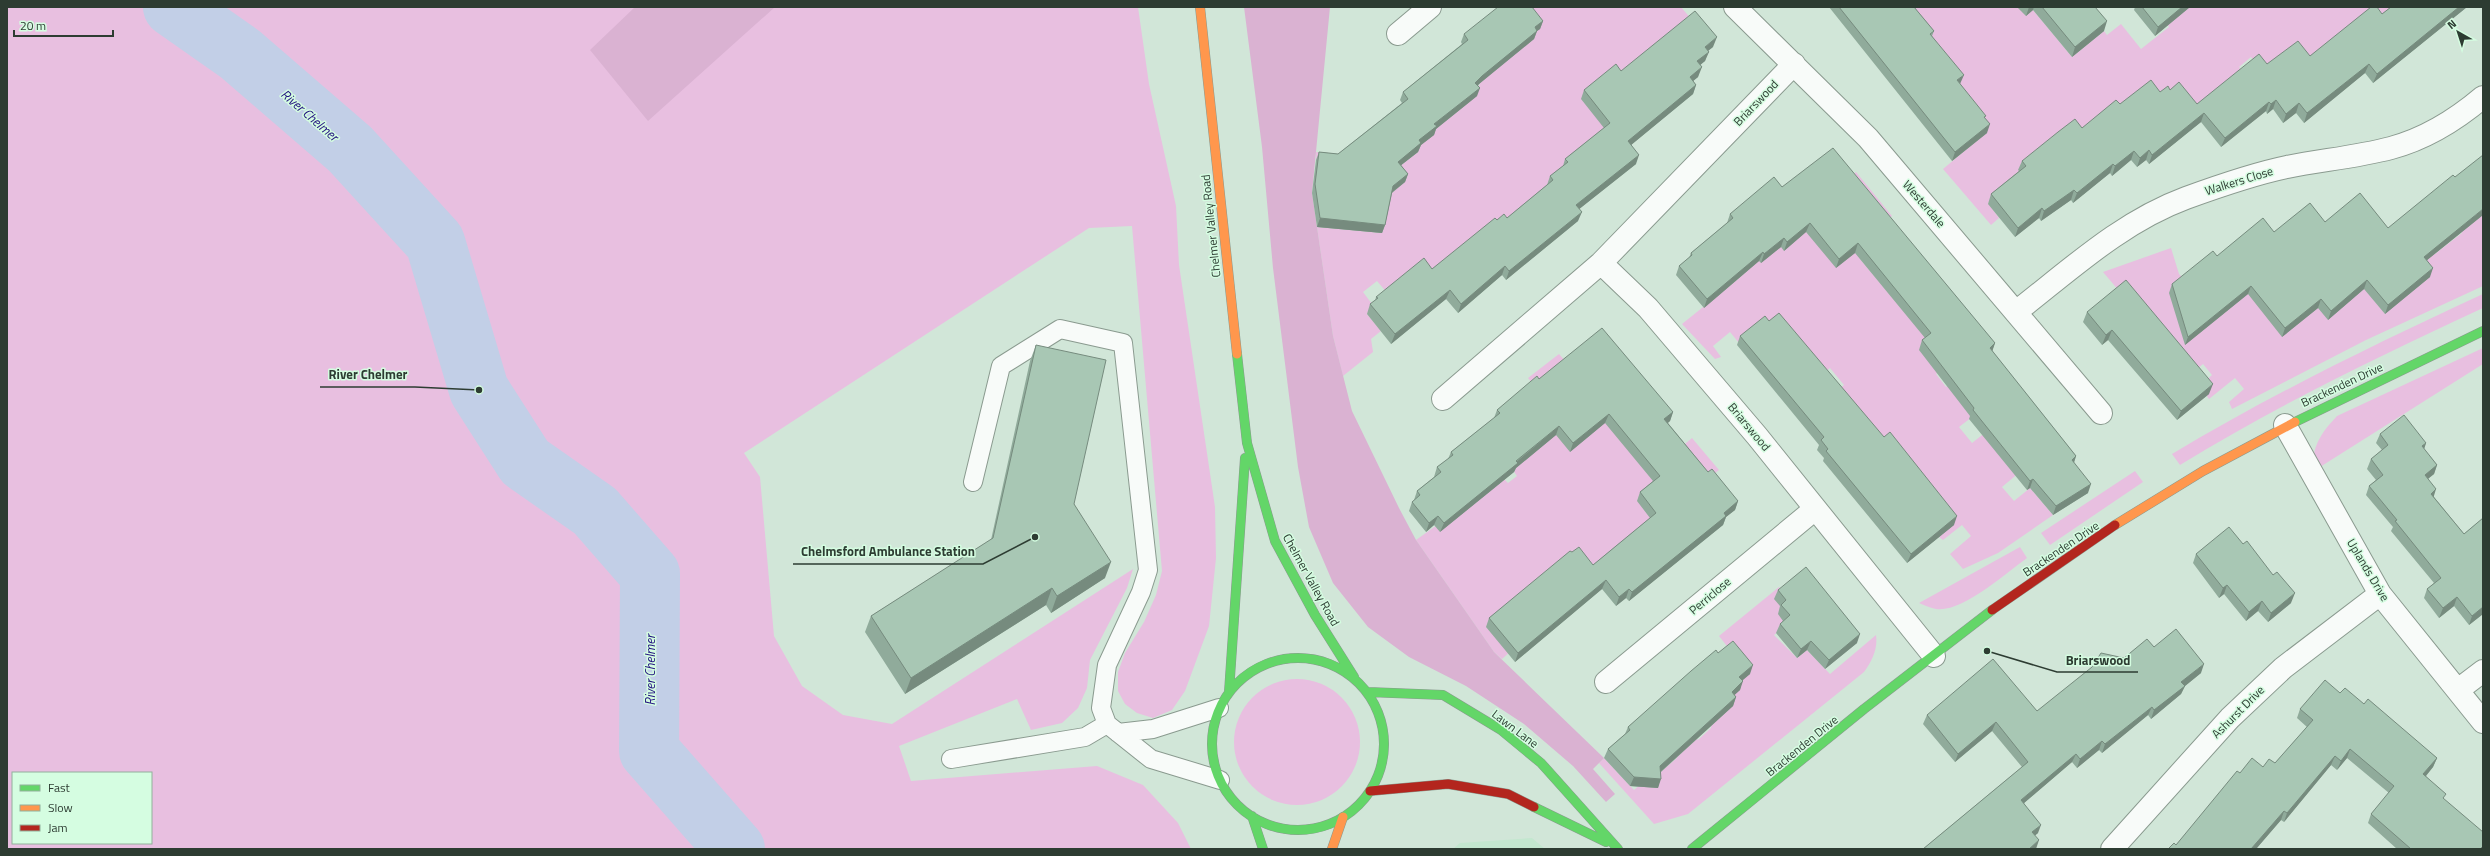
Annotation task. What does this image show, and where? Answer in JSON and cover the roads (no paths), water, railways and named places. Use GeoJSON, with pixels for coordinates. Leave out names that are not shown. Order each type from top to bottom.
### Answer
{"type":"FeatureCollection","features":[{"type":"Feature","properties":{"kind":"main road","name":"Chelmer Valley Road"},"geometry":{"type":"LineString","coordinates":[[1200,7],[1246,443],[1229,692]]}},
{"type":"Feature","properties":{"kind":"main road","name":"Brackenden Drive"},"geometry":{"type":"LineString","coordinates":[[1692,849],[1934,656],[2051,568],[2163,494],[2285,425],[2483,331]]}},
{"type":"Feature","properties":{"kind":"main road","name":"Chelmer Valley Road"},"geometry":{"type":"LineString","coordinates":[[1246,443],[1275,541],[1315,615],[1354,677]]}},
{"type":"Feature","properties":{"kind":"main road"},"geometry":{"type":"LineString","coordinates":[[1286,658],[1309,658],[1329,663],[1354,677],[1368,692],[1382,722],[1384,741],[1383,758],[1370,791],[1344,817],[1325,826],[1303,830],[1281,828],[1252,816],[1233,800],[1220,780],[1213,755],[1212,741],[1214,725],[1219,708],[1229,692],[1250,672],[1264,664],[1286,658]]}},
{"type":"Feature","properties":{"kind":"main road","name":"Lawn Lane"},"geometry":{"type":"LineString","coordinates":[[1368,692],[1443,695],[1501,730],[1541,764],[1617,848]]}},
{"type":"Feature","properties":{"kind":"main road","name":"Lawn Lane"},"geometry":{"type":"LineString","coordinates":[[1370,791],[1448,784],[1508,794],[1617,848]]}},
{"type":"Feature","properties":{"kind":"main road"},"geometry":{"type":"LineString","coordinates":[[1252,816],[1263,849]]}},
{"type":"Feature","properties":{"kind":"main road"},"geometry":{"type":"LineString","coordinates":[[1332,849],[1344,817]]}},
{"type":"Feature","properties":{"kind":"street"},"geometry":{"type":"LineString","coordinates":[[1398,34],[1430,7]]}},
{"type":"Feature","properties":{"kind":"street","name":"Westerdale"},"geometry":{"type":"LineString","coordinates":[[1735,7],[1868,138],[2101,413]]}},
{"type":"Feature","properties":{"kind":"street","name":"Briarswood"},"geometry":{"type":"LineString","coordinates":[[1443,399],[1601,263],[1794,64]]}},
{"type":"Feature","properties":{"kind":"street","name":"Walkers Close"},"geometry":{"type":"LineString","coordinates":[[2016,312],[2105,242],[2145,216],[2184,198],[2286,167],[2392,148],[2437,129],[2467,110],[2483,97]]}},
{"type":"Feature","properties":{"kind":"street","name":"Briarswood"},"geometry":{"type":"LineString","coordinates":[[1601,263],[1648,308],[1757,436],[1934,656]]}},
{"type":"Feature","properties":{"kind":"street","name":"Uplands Drive"},"geometry":{"type":"LineString","coordinates":[[2285,425],[2380,594],[2483,722]]}},
{"type":"Feature","properties":{"kind":"street","name":"Perriclose"},"geometry":{"type":"LineString","coordinates":[[1606,682],[1815,509]]}},
{"type":"Feature","properties":{"kind":"street","name":"Ashurst Drive"},"geometry":{"type":"LineString","coordinates":[[2112,849],[2230,718],[2283,668],[2380,594]]}},
{"type":"Feature","properties":{"kind":"street"},"geometry":{"type":"LineString","coordinates":[[2458,690],[2483,670]]}},
{"type":"Feature","properties":{"kind":"lane"},"geometry":{"type":"LineString","coordinates":[[973,482],[1001,366],[1060,329],[1123,343],[1148,570],[1141,592],[1107,665],[1101,708],[1113,728],[1152,759],[1220,780]]}},
{"type":"Feature","properties":{"kind":"lane"},"geometry":{"type":"LineString","coordinates":[[951,759],[1085,738],[1113,728],[1153,729],[1219,708]]}},
{"type":"Feature","properties":{"kind":"waterway","name":"River Chelmer"},"geometry":{"type":"LineString","coordinates":[[173,7],[240,54],[350,149],[435,242],[479,390],[525,462],[595,511],[650,574],[649,751],[735,849]]}},
{"type":"Feature","properties":{"kind":"place","name":"River Chelmer"},"geometry":{"type":"Point","coordinates":[479,390]}},
{"type":"Feature","properties":{"kind":"place","name":"Chelmsford Ambulance Station"},"geometry":{"type":"Point","coordinates":[1035,537]}},
{"type":"Feature","properties":{"kind":"place","name":"Briarswood"},"geometry":{"type":"Point","coordinates":[1987,651]}}]}
